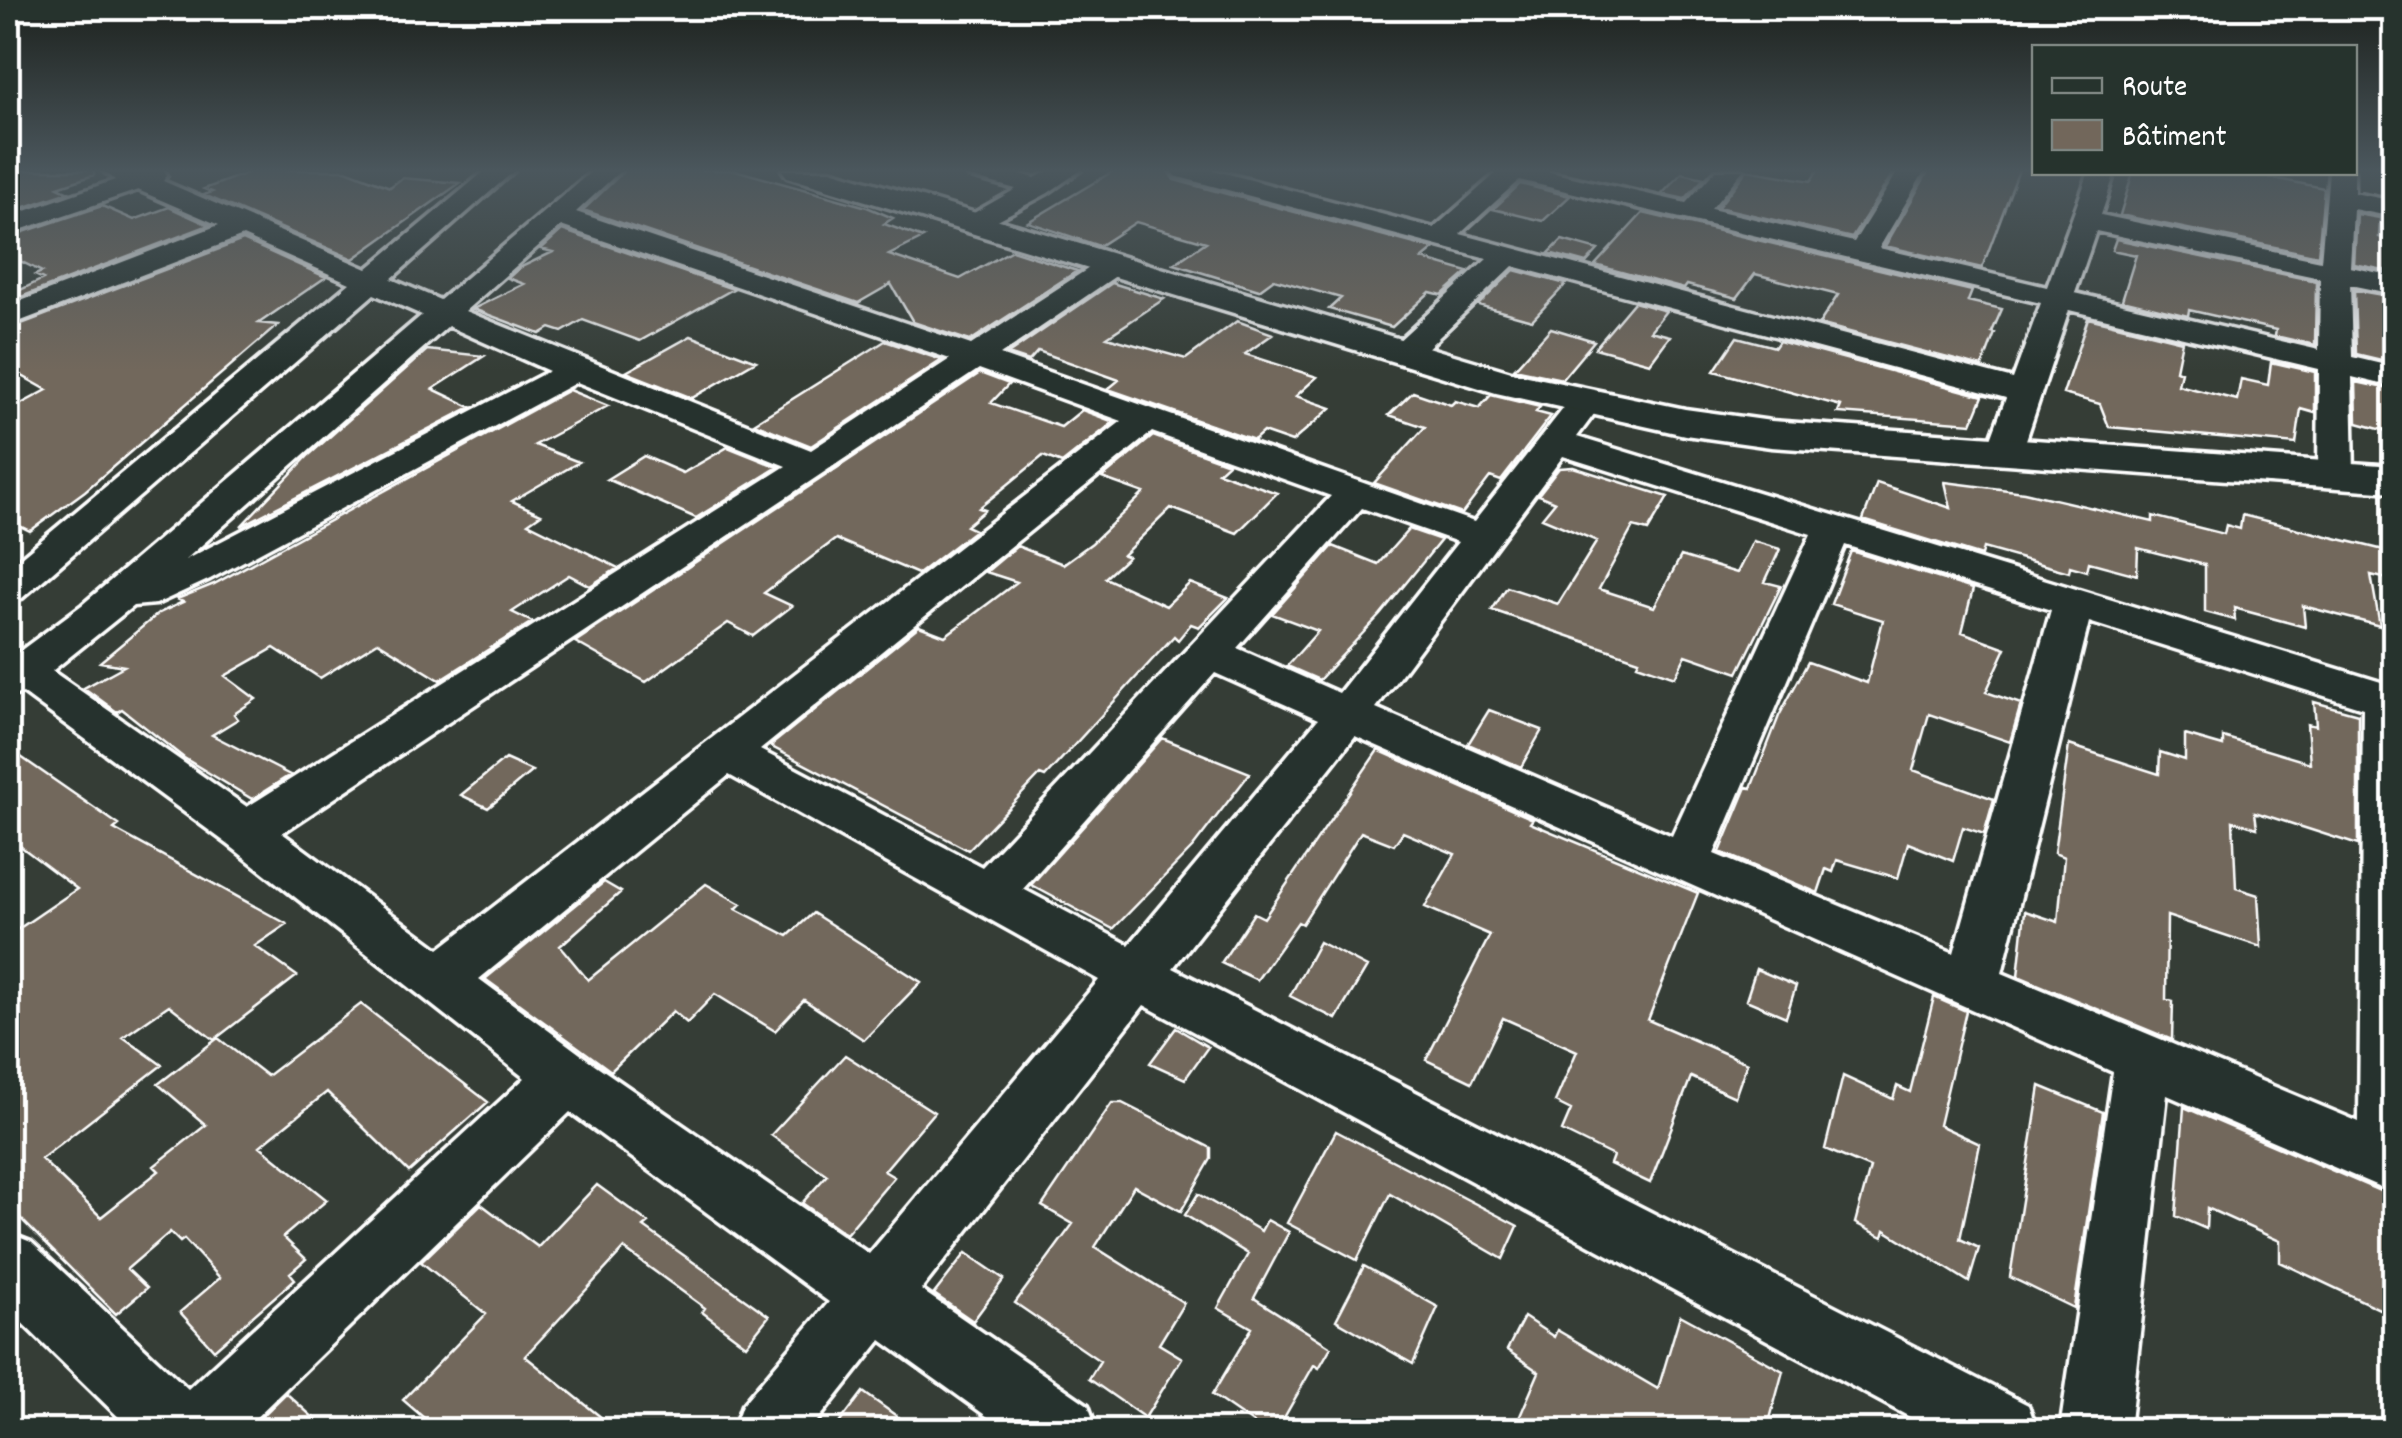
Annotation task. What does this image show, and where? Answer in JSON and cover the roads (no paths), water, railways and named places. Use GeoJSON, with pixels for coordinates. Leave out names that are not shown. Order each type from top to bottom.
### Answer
{"type":"FeatureCollection","features":[{"type":"Feature","properties":{"kind":"main road"},"geometry":{"type":"LineString","coordinates":[[1019,237],[1405,352],[1586,402],[1685,422],[1771,434],[2394,479]]}},
{"type":"Feature","properties":{"kind":"street"},"geometry":{"type":"LineString","coordinates":[[8,318],[215,237]]}},
{"type":"Feature","properties":{"kind":"street"},"geometry":{"type":"LineString","coordinates":[[269,237],[575,370],[814,464]]}},
{"type":"Feature","properties":{"kind":"street"},"geometry":{"type":"LineString","coordinates":[[8,589],[421,237]]}},
{"type":"Feature","properties":{"kind":"street"},"geometry":{"type":"LineString","coordinates":[[528,237],[97,615],[16,677],[246,832],[567,1076],[872,1298],[1063,1430]]}},
{"type":"Feature","properties":{"kind":"street"},"geometry":{"type":"LineString","coordinates":[[622,237],[976,357],[1480,537]]}},
{"type":"Feature","properties":{"kind":"street"},"geometry":{"type":"LineString","coordinates":[[1440,237],[2022,392]]}},
{"type":"Feature","properties":{"kind":"street"},"geometry":{"type":"LineString","coordinates":[[1789,237],[2394,377]]}},
{"type":"Feature","properties":{"kind":"street"},"geometry":{"type":"LineString","coordinates":[[1860,254],[1870,237]]}},
{"type":"Feature","properties":{"kind":"street"},"geometry":{"type":"LineString","coordinates":[[2004,452],[2078,237]]}},
{"type":"Feature","properties":{"kind":"street"},"geometry":{"type":"LineString","coordinates":[[2167,237],[2394,285]]}},
{"type":"Feature","properties":{"kind":"street"},"geometry":{"type":"LineString","coordinates":[[2336,475],[2337,237]]}},
{"type":"Feature","properties":{"kind":"street"},"geometry":{"type":"LineString","coordinates":[[1405,352],[1509,254]]}},
{"type":"Feature","properties":{"kind":"street"},"geometry":{"type":"LineString","coordinates":[[246,832],[1113,265]]}},
{"type":"Feature","properties":{"kind":"street"},"geometry":{"type":"LineString","coordinates":[[97,615],[196,570],[575,370]]}},
{"type":"Feature","properties":{"kind":"street"},"geometry":{"type":"LineString","coordinates":[[767,1430],[1346,714],[1586,402]]}},
{"type":"Feature","properties":{"kind":"street"},"geometry":{"type":"LineString","coordinates":[[440,980],[1147,418]]}},
{"type":"Feature","properties":{"kind":"street"},"geometry":{"type":"LineString","coordinates":[[1208,652],[1684,863],[2392,1164],[2390,701],[1556,442]]}},
{"type":"Feature","properties":{"kind":"street"},"geometry":{"type":"LineString","coordinates":[[990,892],[1355,493]]}},
{"type":"Feature","properties":{"kind":"street"},"geometry":{"type":"LineString","coordinates":[[1684,863],[1834,527]]}},
{"type":"Feature","properties":{"kind":"street"},"geometry":{"type":"LineString","coordinates":[[8,537],[45,555]]}},
{"type":"Feature","properties":{"kind":"street"},"geometry":{"type":"LineString","coordinates":[[1972,986],[2074,601]]}},
{"type":"Feature","properties":{"kind":"street"},"geometry":{"type":"LineString","coordinates":[[725,752],[990,892],[1137,975],[2003,1430]]}},
{"type":"Feature","properties":{"kind":"street"},"geometry":{"type":"LineString","coordinates":[[2094,1430],[2143,1058]]}},
{"type":"Feature","properties":{"kind":"street"},"geometry":{"type":"LineString","coordinates":[[194,1430],[567,1076]]}},
{"type":"Feature","properties":{"kind":"street"},"geometry":{"type":"LineString","coordinates":[[8,1265],[182,1430]]}}]}
